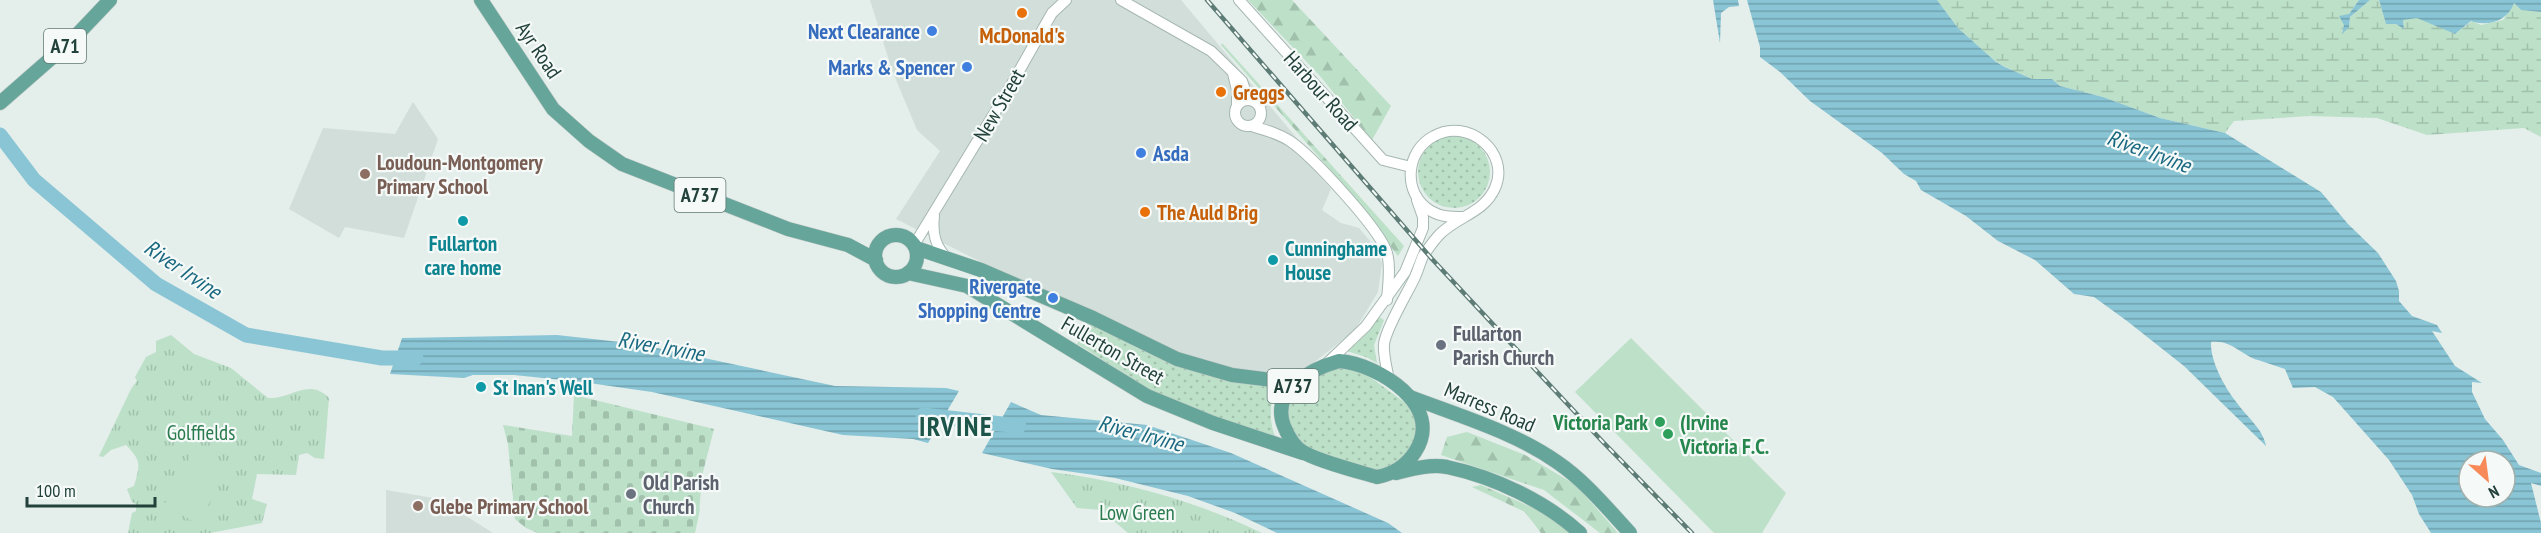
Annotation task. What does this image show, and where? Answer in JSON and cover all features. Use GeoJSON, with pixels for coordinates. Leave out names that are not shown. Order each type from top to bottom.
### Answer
{"type":"FeatureCollection","features":[{"type":"Feature","properties":{"kind":"main road","name":"A71"},"geometry":{"type":"LineString","coordinates":[[0,103],[72,40],[110,0]]}},
{"type":"Feature","properties":{"kind":"main road","name":"Ayr Road"},"geometry":{"type":"LineString","coordinates":[[481,0],[554,109],[589,141],[622,164],[788,229],[848,245]]}},
{"type":"Feature","properties":{"kind":"main road","name":"A737"},"geometry":{"type":"LineString","coordinates":[[848,245],[878,245],[889,236],[896,235],[903,236],[915,246]]}},
{"type":"Feature","properties":{"kind":"main road","name":"A737"},"geometry":{"type":"LineString","coordinates":[[848,245],[876,260],[882,271],[888,274],[899,276],[908,273]]}},
{"type":"Feature","properties":{"kind":"main road"},"geometry":{"type":"LineString","coordinates":[[876,260],[878,245]]}},
{"type":"Feature","properties":{"kind":"main road","name":"Fullerton Street"},"geometry":{"type":"LineString","coordinates":[[915,246],[981,270],[1093,318],[1177,359],[1232,375],[1296,383]]}},
{"type":"Feature","properties":{"kind":"main road"},"geometry":{"type":"LineString","coordinates":[[908,273],[916,262],[915,246]]}},
{"type":"Feature","properties":{"kind":"main road","name":"Fullerton Street"},"geometry":{"type":"LineString","coordinates":[[908,273],[967,286],[1147,396],[1213,423],[1304,453]]}},
{"type":"Feature","properties":{"kind":"main road","name":"A737"},"geometry":{"type":"LineString","coordinates":[[1389,475],[1402,467],[1421,443],[1423,429],[1420,412],[1410,397],[1389,380],[1356,362],[1339,361],[1324,366],[1309,372],[1296,383],[1288,392],[1282,405],[1281,418],[1293,444],[1304,453],[1377,477],[1389,475],[1420,467],[1445,467],[1497,483],[1561,516],[1580,533]]}},
{"type":"Feature","properties":{"kind":"main road","name":"Marress Road"},"geometry":{"type":"LineString","coordinates":[[1410,397],[1519,440],[1558,462],[1596,495],[1630,533]]}},
{"type":"Feature","properties":{"kind":"street","name":"New Street"},"geometry":{"type":"LineString","coordinates":[[915,246],[1047,21],[1066,0]]}},
{"type":"Feature","properties":{"kind":"street"},"geometry":{"type":"LineString","coordinates":[[1121,0],[1211,51],[1242,81],[1246,93],[1260,106],[1261,114],[1258,122],[1251,126]]}},
{"type":"Feature","properties":{"kind":"street","name":"Harbour Road"},"geometry":{"type":"LineString","coordinates":[[1240,1],[1383,160],[1411,167]]}},
{"type":"Feature","properties":{"kind":"street"},"geometry":{"type":"LineString","coordinates":[[1233,73],[1237,90],[1237,105],[1234,114],[1237,121],[1276,134],[1298,147],[1367,219],[1381,238],[1387,255],[1387,300]]}},
{"type":"Feature","properties":{"kind":"street"},"geometry":{"type":"LineString","coordinates":[[1237,105],[1246,99],[1254,101]]}},
{"type":"Feature","properties":{"kind":"street"},"geometry":{"type":"LineString","coordinates":[[1324,366],[1366,326],[1387,300],[1405,272],[1423,228],[1423,218],[1410,178],[1411,167],[1418,149],[1426,141],[1444,131],[1463,130],[1485,142],[1497,163],[1497,183],[1490,198],[1478,210],[1462,217],[1439,235],[1423,257],[1384,343],[1389,380]]}},
{"type":"Feature","properties":{"kind":"street"},"geometry":{"type":"LineString","coordinates":[[1416,196],[1431,211],[1445,217],[1462,217]]}},
{"type":"Feature","properties":{"kind":"street"},"geometry":{"type":"LineString","coordinates":[[935,213],[935,238],[941,252],[948,259]]}},
{"type":"Feature","properties":{"kind":"shaded area"},"geometry":{"type":"Polygon","coordinates":[[[870,0],[1181,0],[1316,161],[1312,168],[1331,189],[1322,210],[1341,223],[1359,228],[1370,241],[1382,263],[1378,292],[1355,330],[1302,372],[1276,379],[1191,362],[1115,330],[896,219],[940,151],[917,130],[892,70],[870,0]]]}},
{"type":"Feature","properties":{"kind":"shaded area","name":"Loudoun-Montgomery Primary School"},"geometry":{"type":"Polygon","coordinates":[[[413,102],[438,139],[404,238],[345,227],[339,238],[289,209],[323,128],[395,134],[413,102]]]}},
{"type":"Feature","properties":{"kind":"shaded area","name":"Glebe Primary School"},"geometry":{"type":"Polygon","coordinates":[[[386,490],[439,499],[493,533],[386,533],[386,490]]]}},
{"type":"Feature","properties":{"kind":"green space"},"geometry":{"type":"Polygon","coordinates":[[[1248,0],[1292,0],[1391,106],[1372,140],[1320,76],[1248,0]]]}},
{"type":"Feature","properties":{"kind":"green space"},"geometry":{"type":"Polygon","coordinates":[[[1937,0],[2359,0],[2349,14],[2342,32],[2349,26],[2350,17],[2370,0],[2379,0],[2386,24],[2396,24],[2404,28],[2403,20],[2417,17],[2455,34],[2472,21],[2481,25],[2503,20],[2514,3],[2521,10],[2541,12],[2541,137],[2524,128],[2427,135],[2377,118],[2310,116],[2234,121],[2225,133],[2160,118],[2103,97],[2060,86],[2052,79],[2032,79],[2014,71],[1996,62],[1958,28],[1937,0]]]}},
{"type":"Feature","properties":{"kind":"green space"},"geometry":{"type":"Polygon","coordinates":[[[1222,43],[1404,246],[1398,256],[1339,180],[1221,45],[1222,43]]]}},
{"type":"Feature","properties":{"kind":"green space"},"geometry":{"type":"Polygon","coordinates":[[[1461,136],[1480,146],[1488,158],[1490,172],[1488,186],[1480,198],[1468,206],[1447,208],[1428,198],[1420,186],[1418,165],[1428,146],[1440,138],[1461,136]]]}},
{"type":"Feature","properties":{"kind":"green space"},"geometry":{"type":"Polygon","coordinates":[[[1377,316],[1384,320],[1374,345],[1377,363],[1344,350],[1377,316]]]}},
{"type":"Feature","properties":{"kind":"green space"},"geometry":{"type":"Polygon","coordinates":[[[1090,320],[1135,347],[1184,368],[1279,386],[1271,406],[1272,426],[1276,440],[1196,412],[1132,380],[1077,344],[1090,320]]]}},
{"type":"Feature","properties":{"kind":"green space","name":"Golffields"},"geometry":{"type":"Polygon","coordinates":[[[171,335],[194,354],[231,368],[268,398],[314,389],[329,398],[324,459],[315,458],[307,453],[299,455],[296,475],[257,474],[252,499],[267,504],[262,523],[210,533],[128,533],[132,513],[136,511],[136,504],[132,502],[127,489],[134,486],[138,468],[137,459],[126,445],[111,450],[103,457],[99,456],[137,381],[135,377],[146,357],[156,352],[156,341],[171,335]]]}},
{"type":"Feature","properties":{"kind":"green space","name":"Victoria Park"},"geometry":{"type":"Polygon","coordinates":[[[1631,338],[1786,493],[1762,533],[1714,533],[1575,392],[1631,338]]]}},
{"type":"Feature","properties":{"kind":"green space"},"geometry":{"type":"Polygon","coordinates":[[[1338,366],[1359,369],[1407,404],[1416,420],[1417,432],[1407,455],[1388,469],[1371,471],[1310,450],[1295,439],[1285,409],[1300,383],[1338,366]]]}},
{"type":"Feature","properties":{"kind":"green space"},"geometry":{"type":"Polygon","coordinates":[[[574,395],[714,429],[702,476],[695,533],[538,533],[526,528],[515,519],[508,444],[503,425],[572,436],[574,395]]]}},
{"type":"Feature","properties":{"kind":"green space"},"geometry":{"type":"Polygon","coordinates":[[[1467,432],[1525,455],[1576,485],[1618,533],[1600,533],[1544,490],[1441,455],[1447,437],[1467,432]]]}},
{"type":"Feature","properties":{"kind":"green space"},"geometry":{"type":"Polygon","coordinates":[[[194,450],[228,469],[198,524],[164,505],[194,450]]]}},
{"type":"Feature","properties":{"kind":"green space","name":"Low Green"},"geometry":{"type":"Polygon","coordinates":[[[1051,472],[1105,481],[1159,494],[1211,511],[1262,533],[1128,533],[1101,510],[1077,508],[1051,472]]]}},
{"type":"Feature","properties":{"kind":"green space"},"geometry":{"type":"Polygon","coordinates":[[[1481,485],[1540,511],[1573,533],[1541,533],[1525,512],[1472,487],[1481,485]]]}},
{"type":"Feature","properties":{"kind":"water"},"geometry":{"type":"Polygon","coordinates":[[[1713,0],[1738,0],[1739,6],[1729,7],[1721,13],[1720,43],[1713,0]]]}},
{"type":"Feature","properties":{"kind":"water"},"geometry":{"type":"Polygon","coordinates":[[[1747,0],[1937,0],[1958,28],[1996,62],[2005,67],[2032,79],[2052,79],[2060,86],[2103,97],[2160,118],[2225,133],[2321,192],[2348,224],[2378,253],[2396,281],[2399,301],[2412,316],[2437,325],[2442,333],[2432,331],[2455,366],[2482,383],[2472,382],[2472,392],[2485,419],[2509,449],[2457,449],[2457,509],[2517,509],[2517,462],[2519,465],[2541,473],[2541,486],[2531,483],[2541,523],[2541,533],[2431,533],[2419,514],[2412,495],[2389,460],[2333,397],[2315,387],[2293,388],[2285,369],[2252,358],[2230,345],[2211,342],[2213,357],[2223,382],[2258,429],[2266,446],[2184,366],[2127,321],[2094,297],[2074,294],[2035,260],[1998,241],[1966,216],[1921,190],[1916,181],[1904,174],[1882,153],[1810,101],[1780,72],[1760,57],[1760,47],[1747,0]]]}},
{"type":"Feature","properties":{"kind":"water"},"geometry":{"type":"Polygon","coordinates":[[[2359,0],[2370,0],[2350,17],[2349,27],[2342,34],[2344,25],[2339,16],[2349,14],[2359,0]]]}},
{"type":"Feature","properties":{"kind":"water"},"geometry":{"type":"Polygon","coordinates":[[[2379,0],[2541,0],[2541,12],[2521,10],[2514,3],[2507,14],[2497,21],[2477,23],[2471,21],[2455,34],[2417,18],[2403,20],[2404,29],[2396,24],[2386,24],[2379,0]]]}},
{"type":"Feature","properties":{"kind":"water"},"geometry":{"type":"Polygon","coordinates":[[[557,335],[638,344],[835,386],[946,388],[959,391],[928,443],[913,439],[843,435],[652,392],[582,382],[514,375],[473,375],[464,378],[390,374],[402,338],[557,335]]]}},
{"type":"Feature","properties":{"kind":"water"},"geometry":{"type":"Polygon","coordinates":[[[1011,402],[1041,415],[1147,425],[1231,453],[1388,523],[1402,533],[1277,533],[1235,513],[1188,496],[1115,478],[1052,469],[982,453],[1011,402]]]}},
{"type":"Feature","properties":{"kind":"waterway","name":"River Irvine"},"geometry":{"type":"LineString","coordinates":[[0,135],[34,180],[156,284],[246,335],[382,358],[416,358]]}},
{"type":"Feature","properties":{"kind":"waterway","name":"River Irvine"},"geometry":{"type":"LineString","coordinates":[[923,415],[1019,426]]}},
{"type":"Feature","properties":{"kind":"railway"},"geometry":{"type":"LineString","coordinates":[[1207,0],[1432,259],[1603,442],[1692,533]]}},
{"type":"Feature","properties":{"kind":"place","name":"McDonald's"},"geometry":{"type":"Point","coordinates":[1022,13]}},
{"type":"Feature","properties":{"kind":"place","name":"Next Clearance"},"geometry":{"type":"Point","coordinates":[932,31]}},
{"type":"Feature","properties":{"kind":"place","name":"Marks & Spencer"},"geometry":{"type":"Point","coordinates":[967,67]}},
{"type":"Feature","properties":{"kind":"place","name":"Greggs"},"geometry":{"type":"Point","coordinates":[1221,92]}},
{"type":"Feature","properties":{"kind":"place","name":"Asda"},"geometry":{"type":"Point","coordinates":[1141,153]}},
{"type":"Feature","properties":{"kind":"place","name":"Loudoun-Montgomery Primary School"},"geometry":{"type":"Point","coordinates":[365,174]}},
{"type":"Feature","properties":{"kind":"place","name":"The Auld Brig"},"geometry":{"type":"Point","coordinates":[1145,212]}},
{"type":"Feature","properties":{"kind":"place","name":"Fullarton care home"},"geometry":{"type":"Point","coordinates":[463,221]}},
{"type":"Feature","properties":{"kind":"place","name":"Cunninghame House"},"geometry":{"type":"Point","coordinates":[1273,260]}},
{"type":"Feature","properties":{"kind":"place","name":"Rivergate Shopping Centre"},"geometry":{"type":"Point","coordinates":[1053,298]}},
{"type":"Feature","properties":{"kind":"place","name":"Fullarton Parish Church"},"geometry":{"type":"Point","coordinates":[1441,345]}},
{"type":"Feature","properties":{"kind":"place","name":"St Inan's Well"},"geometry":{"type":"Point","coordinates":[481,387]}},
{"type":"Feature","properties":{"kind":"place","name":"Victoria Park"},"geometry":{"type":"Point","coordinates":[1660,422]}},
{"type":"Feature","properties":{"kind":"place","name":"(Irvine Victoria F.C."},"geometry":{"type":"Point","coordinates":[1668,434]}},
{"type":"Feature","properties":{"kind":"place","name":"Old Parish Church"},"geometry":{"type":"Point","coordinates":[631,494]}},
{"type":"Feature","properties":{"kind":"place","name":"Glebe Primary School"},"geometry":{"type":"Point","coordinates":[418,506]}},
{"type":"Feature","properties":{"kind":"district","name":"IRVINE"},"geometry":{"type":"Point","coordinates":[956,426]}}]}
